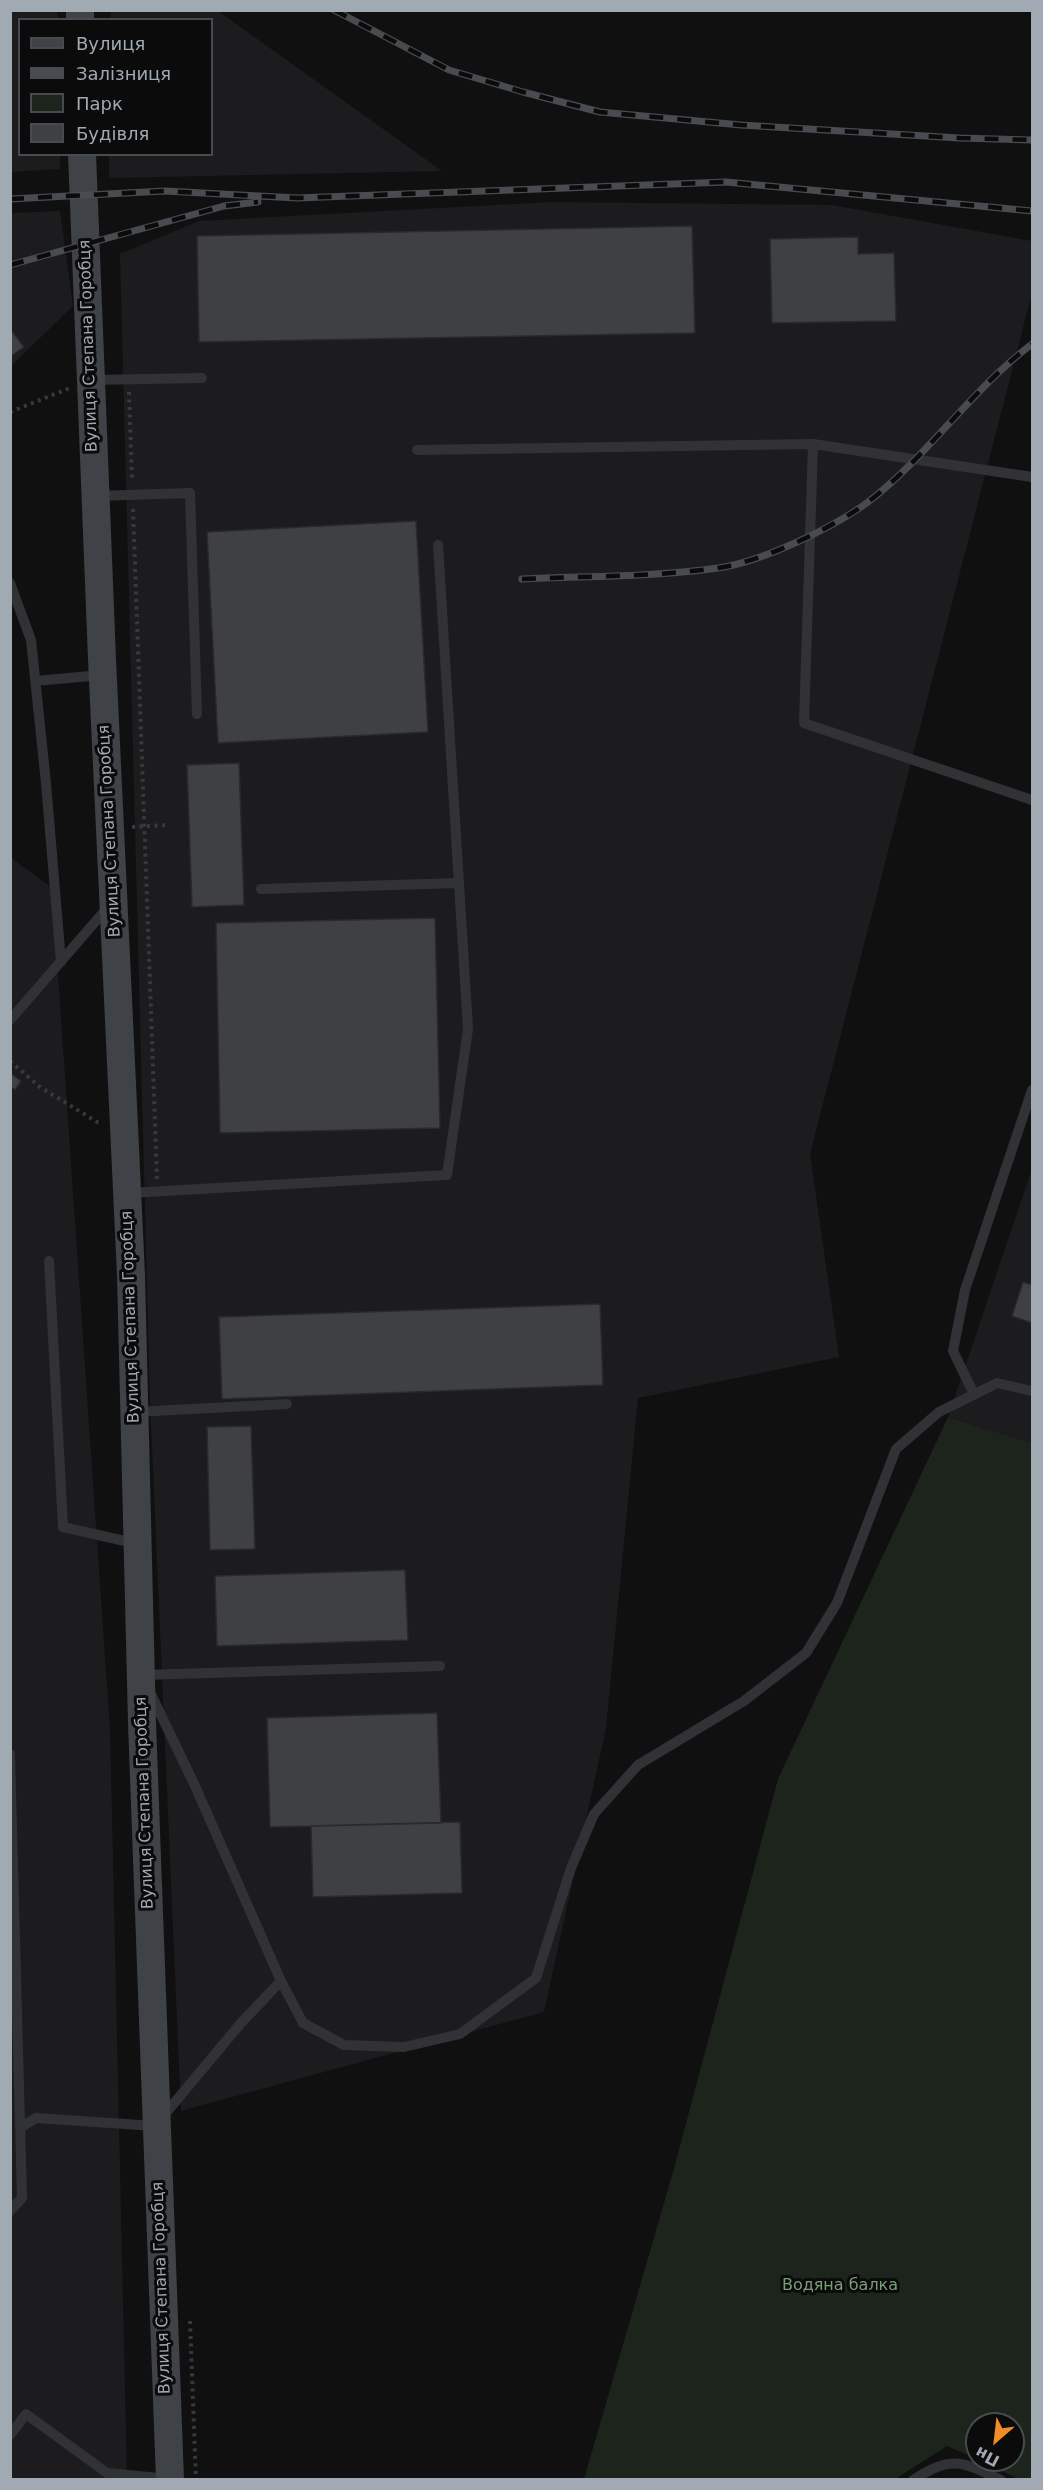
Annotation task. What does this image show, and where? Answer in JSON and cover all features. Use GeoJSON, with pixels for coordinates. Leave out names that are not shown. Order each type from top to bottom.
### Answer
{"type":"FeatureCollection","features":[{"type":"Feature","properties":{"kind":"main road","name":"Вулиця Степана Горобця"},"geometry":{"type":"LineString","coordinates":[[82,156],[127,1193],[155,2126],[170,2479]]}},
{"type":"Feature","properties":{"kind":"lane"},"geometry":{"type":"LineString","coordinates":[[91,380],[201,378]]}},
{"type":"Feature","properties":{"kind":"lane"},"geometry":{"type":"LineString","coordinates":[[813,444],[804,723],[1032,800]]}},
{"type":"Feature","properties":{"kind":"lane"},"geometry":{"type":"LineString","coordinates":[[417,450],[813,444],[1032,477]]}},
{"type":"Feature","properties":{"kind":"lane"},"geometry":{"type":"LineString","coordinates":[[96,496],[190,493],[197,714]]}},
{"type":"Feature","properties":{"kind":"lane"},"geometry":{"type":"LineString","coordinates":[[127,1193],[447,1175],[468,1029],[438,545]]}},
{"type":"Feature","properties":{"kind":"lane"},"geometry":{"type":"LineString","coordinates":[[10,584],[32,640],[60,962]]}},
{"type":"Feature","properties":{"kind":"lane"},"geometry":{"type":"LineString","coordinates":[[36,681],[103,675]]}},
{"type":"Feature","properties":{"kind":"lane"},"geometry":{"type":"LineString","coordinates":[[261,889],[459,883]]}},
{"type":"Feature","properties":{"kind":"lane"},"geometry":{"type":"LineString","coordinates":[[10,1020],[113,902]]}},
{"type":"Feature","properties":{"kind":"lane"},"geometry":{"type":"LineString","coordinates":[[974,1394],[953,1352],[961,1310],[965,1290],[1032,1090]]}},
{"type":"Feature","properties":{"kind":"lane"},"geometry":{"type":"LineString","coordinates":[[49,1261],[63,1527],[138,1544]]}},
{"type":"Feature","properties":{"kind":"lane"},"geometry":{"type":"LineString","coordinates":[[440,1666],[141,1674],[195,1786],[280,1981],[303,2023],[344,2045],[404,2047],[460,2034],[536,1977],[571,1868],[594,1814],[638,1765],[744,1701],[806,1653],[837,1603],[896,1449],[939,1412],[997,1383],[1032,1391]]}},
{"type":"Feature","properties":{"kind":"lane"},"geometry":{"type":"LineString","coordinates":[[135,1413],[287,1404]]}},
{"type":"Feature","properties":{"kind":"lane"},"geometry":{"type":"LineString","coordinates":[[10,1754],[21,2170],[21,2198],[10,2211]]}},
{"type":"Feature","properties":{"kind":"lane"},"geometry":{"type":"LineString","coordinates":[[20,2128],[36,2118],[155,2126],[241,2023],[280,1981]]}},
{"type":"Feature","properties":{"kind":"lane"},"geometry":{"type":"LineString","coordinates":[[10,2163],[21,2170]]}},
{"type":"Feature","properties":{"kind":"lane"},"geometry":{"type":"LineString","coordinates":[[10,2435],[26,2414],[107,2473],[170,2479]]}},
{"type":"Feature","properties":{"kind":"lane"},"geometry":{"type":"LineString","coordinates":[[913,2480],[931,2468],[951,2462],[967,2463],[1001,2480]]}},
{"type":"Feature","properties":{"kind":"path"},"geometry":{"type":"LineString","coordinates":[[10,412],[40,398],[91,380]]}},
{"type":"Feature","properties":{"kind":"path"},"geometry":{"type":"LineString","coordinates":[[128,380],[158,1192]]}},
{"type":"Feature","properties":{"kind":"path"},"geometry":{"type":"LineString","coordinates":[[110,829],[167,825]]}},
{"type":"Feature","properties":{"kind":"path"},"geometry":{"type":"LineString","coordinates":[[10,1061],[40,1087],[106,1128],[109,1118]]}},
{"type":"Feature","properties":{"kind":"shaded area"},"geometry":{"type":"Polygon","coordinates":[[[11,10],[57,11],[58,18],[18,18],[18,156],[60,156],[60,169],[11,172],[11,10]]]}},
{"type":"Feature","properties":{"kind":"shaded area"},"geometry":{"type":"Polygon","coordinates":[[[111,10],[218,11],[442,171],[109,178],[109,156],[213,156],[213,18],[111,18],[111,10]]]}},
{"type":"Feature","properties":{"kind":"shaded area"},"geometry":{"type":"Polygon","coordinates":[[[551,202],[832,205],[1032,241],[1032,293],[810,1154],[839,1357],[638,1398],[606,1728],[544,2012],[181,2111],[150,1400],[120,254],[199,221],[551,202]]]}},
{"type":"Feature","properties":{"kind":"shaded area"},"geometry":{"type":"Polygon","coordinates":[[[60,211],[73,306],[11,366],[11,213],[60,211]]]}},
{"type":"Feature","properties":{"kind":"shaded area"},"geometry":{"type":"Polygon","coordinates":[[[10,857],[52,888],[110,1729],[127,2479],[11,2479],[10,857]]]}},
{"type":"Feature","properties":{"kind":"shaded area"},"geometry":{"type":"Polygon","coordinates":[[[1032,1169],[1032,1443],[948,1417],[1032,1169]]]}},
{"type":"Feature","properties":{"kind":"green space","name":"Водяна балка"},"geometry":{"type":"Polygon","coordinates":[[[948,1417],[1032,1443],[1032,2479],[1019,2479],[1004,2472],[1025,2472],[1025,2412],[965,2412],[965,2454],[947,2446],[895,2479],[584,2479],[673,2172],[778,1779],[948,1417]]]}},
{"type":"Feature","properties":{"kind":"building"},"geometry":{"type":"Polygon","coordinates":[[[692,226],[695,333],[199,342],[197,236],[692,226]]]}},
{"type":"Feature","properties":{"kind":"building"},"geometry":{"type":"Polygon","coordinates":[[[858,237],[858,254],[894,253],[896,321],[772,323],[770,239],[858,237]]]}},
{"type":"Feature","properties":{"kind":"building"},"geometry":{"type":"Polygon","coordinates":[[[10,329],[24,347],[10,357],[10,329]]]}},
{"type":"Feature","properties":{"kind":"building"},"geometry":{"type":"Polygon","coordinates":[[[416,521],[428,732],[218,743],[207,532],[416,521]]]}},
{"type":"Feature","properties":{"kind":"building"},"geometry":{"type":"Polygon","coordinates":[[[239,763],[244,905],[192,907],[187,765],[239,763]]]}},
{"type":"Feature","properties":{"kind":"building"},"geometry":{"type":"Polygon","coordinates":[[[435,918],[440,1128],[220,1133],[216,923],[435,918]]]}},
{"type":"Feature","properties":{"kind":"building"},"geometry":{"type":"Polygon","coordinates":[[[10,1073],[21,1081],[15,1090],[10,1086],[10,1073]]]}},
{"type":"Feature","properties":{"kind":"building"},"geometry":{"type":"Polygon","coordinates":[[[1023,1282],[1032,1285],[1032,1323],[1012,1316],[1023,1282]]]}},
{"type":"Feature","properties":{"kind":"building"},"geometry":{"type":"Polygon","coordinates":[[[600,1304],[603,1385],[222,1399],[219,1317],[600,1304]]]}},
{"type":"Feature","properties":{"kind":"building"},"geometry":{"type":"Polygon","coordinates":[[[251,1426],[255,1549],[210,1550],[207,1427],[251,1426]]]}},
{"type":"Feature","properties":{"kind":"building"},"geometry":{"type":"Polygon","coordinates":[[[405,1570],[408,1640],[217,1646],[215,1576],[405,1570]]]}},
{"type":"Feature","properties":{"kind":"building"},"geometry":{"type":"Polygon","coordinates":[[[437,1713],[441,1823],[270,1827],[267,1718],[437,1713]]]}},
{"type":"Feature","properties":{"kind":"building"},"geometry":{"type":"Polygon","coordinates":[[[460,1822],[462,1893],[313,1897],[311,1826],[460,1822]]]}},
{"type":"Feature","properties":{"kind":"railway"},"geometry":{"type":"LineString","coordinates":[[334,10],[449,70],[600,112],[741,125],[1032,140]]}},
{"type":"Feature","properties":{"kind":"railway"},"geometry":{"type":"LineString","coordinates":[[10,199],[165,191],[297,198],[726,182],[1032,211]]}},
{"type":"Feature","properties":{"kind":"railway"},"geometry":{"type":"LineString","coordinates":[[10,265],[224,206],[258,202]]}},
{"type":"Feature","properties":{"kind":"railway"},"geometry":{"type":"LineString","coordinates":[[522,579],[645,575],[718,568],[755,559],[816,533],[853,512],[890,484],[989,382],[1032,344]]}}]}
